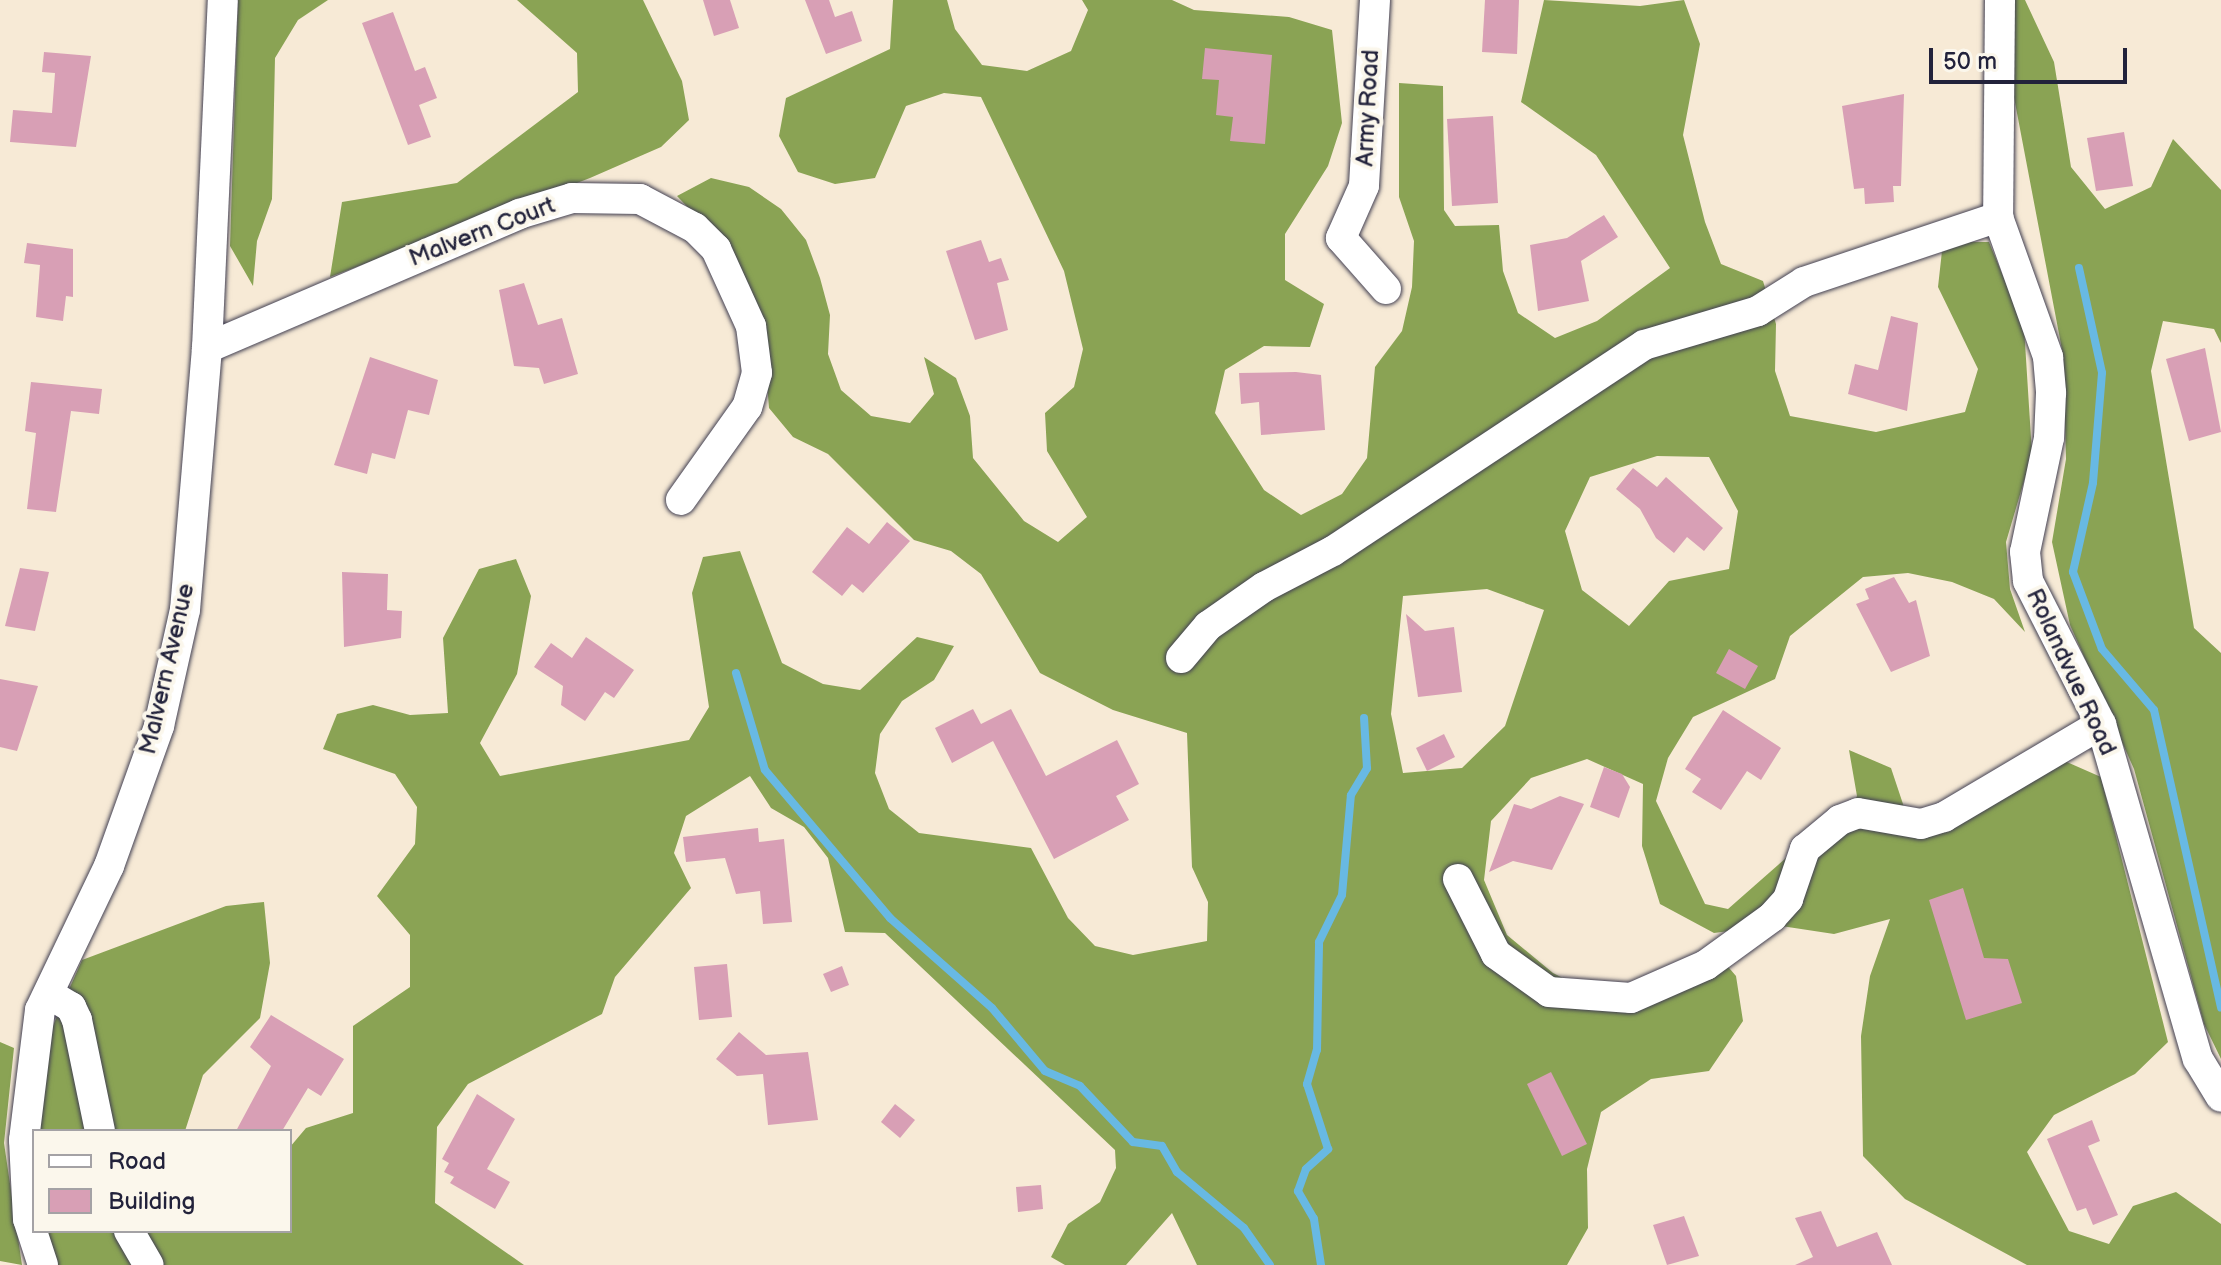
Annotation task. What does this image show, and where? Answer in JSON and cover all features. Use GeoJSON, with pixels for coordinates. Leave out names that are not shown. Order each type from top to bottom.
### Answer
{"type":"FeatureCollection","features":[{"type":"Feature","properties":{"kind":"street","name":"Army Road"},"geometry":{"type":"LineString","coordinates":[[1375,0],[1364,186],[1341,238],[1386,289]]}},
{"type":"Feature","properties":{"kind":"street","name":"Rolandvue Road"},"geometry":{"type":"LineString","coordinates":[[2000,0],[1998,217],[2048,357],[2051,393],[2049,438],[2025,552],[2028,581],[2101,724],[2198,1059],[2221,1097]]}},
{"type":"Feature","properties":{"kind":"street","name":"Malvern Avenue"},"geometry":{"type":"LineString","coordinates":[[32,1231],[28,1219],[24,1140],[40,1010],[109,866],[159,726],[185,610],[207,348],[218,1]]}},
{"type":"Feature","properties":{"kind":"street","name":"Malvern Court"},"geometry":{"type":"LineString","coordinates":[[207,348],[519,214],[572,198],[640,199],[695,228],[716,249],[751,326],[757,373],[747,407],[681,500]]}},
{"type":"Feature","properties":{"kind":"street"},"geometry":{"type":"LineString","coordinates":[[1181,658],[1208,626],[1264,587],[1333,551],[1644,345],[1758,311],[1804,282],[1998,217]]}},
{"type":"Feature","properties":{"kind":"street"},"geometry":{"type":"LineString","coordinates":[[1458,879],[1496,954],[1549,992],[1631,998],[1706,965],[1772,917],[1788,899],[1805,849],[1840,820],[1858,813],[1921,824],[1944,817],[2101,724]]}},
{"type":"Feature","properties":{"kind":"street"},"geometry":{"type":"LineString","coordinates":[[49,994],[71,1007],[77,1020],[100,1129]]}},
{"type":"Feature","properties":{"kind":"street","name":"Malvern Avenue"},"geometry":{"type":"LineString","coordinates":[[33,1233],[43,1265]]}},
{"type":"Feature","properties":{"kind":"street"},"geometry":{"type":"LineString","coordinates":[[130,1233],[149,1265]]}},
{"type":"Feature","properties":{"kind":"green space"},"geometry":{"type":"Polygon","coordinates":[[[238,0],[328,0],[298,20],[275,58],[272,199],[257,241],[253,286],[230,246],[238,0]]]}},
{"type":"Feature","properties":{"kind":"green space"},"geometry":{"type":"Polygon","coordinates":[[[517,0],[643,0],[682,81],[689,120],[661,147],[590,178],[330,277],[342,202],[457,183],[578,92],[577,53],[517,0]]]}},
{"type":"Feature","properties":{"kind":"green space"},"geometry":{"type":"Polygon","coordinates":[[[893,0],[947,0],[955,29],[982,65],[1027,71],[1071,51],[1088,10],[1082,0],[1172,0],[1194,10],[1289,17],[1332,30],[1342,123],[1328,166],[1285,234],[1285,280],[1324,304],[1310,347],[1264,346],[1225,370],[1215,413],[1264,490],[1301,515],[1342,494],[1367,458],[1375,367],[1402,331],[1412,287],[1414,241],[1399,197],[1399,83],[1443,86],[1444,210],[1455,226],[1499,225],[1503,271],[1518,313],[1555,338],[1597,321],[1670,268],[1596,155],[1521,102],[1544,0],[1640,6],[1684,0],[1700,44],[1683,135],[1705,222],[1721,264],[1763,281],[1776,324],[1775,371],[1790,416],[1876,432],[1965,412],[1978,369],[1938,287],[1943,242],[1989,242],[2024,327],[2032,454],[2006,542],[2010,589],[2025,632],[1994,599],[1952,582],[1908,573],[1863,577],[1790,636],[1775,679],[1693,717],[1668,758],[1656,801],[1705,904],[1728,909],[1795,850],[1838,836],[1857,796],[1849,750],[1891,768],[1906,813],[1948,829],[2060,759],[2101,777],[2168,1042],[2135,1074],[2054,1115],[2027,1152],[2069,1231],[2109,1244],[2133,1206],[2176,1192],[2221,1224],[2221,1265],[2027,1265],[1905,1199],[1863,1156],[1861,1036],[1870,976],[1890,919],[1834,934],[1774,925],[1714,933],[1660,904],[1642,846],[1643,784],[1587,759],[1531,778],[1491,821],[1484,880],[1507,935],[1553,973],[1606,1000],[1711,947],[1736,976],[1743,1021],[1709,1071],[1651,1079],[1601,1112],[1587,1169],[1588,1228],[1567,1265],[1197,1265],[1172,1213],[1126,1265],[1065,1265],[1051,1257],[1068,1224],[1100,1202],[1116,1168],[1115,1150],[885,933],[845,932],[828,858],[804,827],[771,808],[750,776],[686,816],[674,853],[691,888],[615,977],[602,1014],[468,1084],[437,1127],[435,1203],[524,1265],[56,1265],[47,1233],[292,1233],[292,1145],[306,1128],[353,1113],[353,1026],[410,987],[410,935],[377,896],[415,844],[417,807],[395,774],[323,749],[337,714],[373,705],[410,715],[448,713],[443,638],[479,569],[516,559],[531,596],[517,674],[480,743],[500,776],[689,740],[709,707],[692,593],[703,557],[740,551],[782,663],[823,684],[860,690],[917,637],[954,646],[934,680],[902,701],[880,734],[875,773],[889,809],[919,833],[1031,848],[1068,918],[1095,946],[1133,955],[1207,941],[1208,902],[1192,867],[1187,733],[1113,710],[1040,673],[981,574],[951,551],[914,540],[828,454],[793,437],[769,408],[762,321],[749,285],[730,252],[677,196],[711,178],[749,187],[781,209],[806,240],[820,278],[830,315],[828,354],[841,390],[871,416],[910,423],[934,394],[924,357],[956,378],[970,416],[973,458],[1024,521],[1058,542],[1087,517],[1047,451],[1045,413],[1074,387],[1083,349],[1064,271],[981,97],[944,93],[906,106],[875,178],[835,184],[798,172],[779,136],[786,98],[890,49],[893,0]],[[1657,456],[1590,477],[1565,531],[1582,590],[1629,626],[1669,581],[1729,569],[1738,511],[1709,457],[1657,456]],[[1487,589],[1403,596],[1391,714],[1403,773],[1462,768],[1505,726],[1544,610],[1487,589]]]}},
{"type":"Feature","properties":{"kind":"green space"},"geometry":{"type":"Polygon","coordinates":[[[2009,0],[2025,0],[2054,62],[2071,167],[2105,209],[2151,187],[2173,139],[2221,190],[2221,343],[2214,329],[2163,321],[2151,371],[2194,628],[2221,653],[2221,1059],[2204,1024],[2134,769],[2070,625],[2052,542],[2066,459],[2063,355],[2009,71],[2009,0]]]}},
{"type":"Feature","properties":{"kind":"green space"},"geometry":{"type":"Polygon","coordinates":[[[264,902],[270,963],[260,1018],[203,1075],[186,1129],[38,1129],[51,1030],[82,960],[226,906],[264,902]]]}},
{"type":"Feature","properties":{"kind":"green space"},"geometry":{"type":"Polygon","coordinates":[[[0,1042],[14,1048],[4,1143],[22,1265],[0,1261],[0,1042]]]}},
{"type":"Feature","properties":{"kind":"building"},"geometry":{"type":"Polygon","coordinates":[[[703,0],[730,0],[739,28],[714,36],[703,0]]]}},
{"type":"Feature","properties":{"kind":"building"},"geometry":{"type":"Polygon","coordinates":[[[805,0],[829,0],[835,17],[852,11],[862,41],[826,54],[805,0]]]}},
{"type":"Feature","properties":{"kind":"building"},"geometry":{"type":"Polygon","coordinates":[[[1485,0],[1519,0],[1517,54],[1482,52],[1485,0]]]}},
{"type":"Feature","properties":{"kind":"building"},"geometry":{"type":"Polygon","coordinates":[[[393,12],[415,71],[425,67],[437,98],[419,105],[431,137],[408,145],[362,23],[393,12]]]}},
{"type":"Feature","properties":{"kind":"building"},"geometry":{"type":"Polygon","coordinates":[[[1205,48],[1272,55],[1265,144],[1230,141],[1233,117],[1216,115],[1219,80],[1202,79],[1205,48]]]}},
{"type":"Feature","properties":{"kind":"building"},"geometry":{"type":"Polygon","coordinates":[[[44,52],[91,56],[76,147],[10,142],[13,110],[52,113],[55,73],[42,72],[44,52]]]}},
{"type":"Feature","properties":{"kind":"building"},"geometry":{"type":"Polygon","coordinates":[[[1904,94],[1901,186],[1893,186],[1894,202],[1865,204],[1864,188],[1854,189],[1842,106],[1904,94]]]}},
{"type":"Feature","properties":{"kind":"building"},"geometry":{"type":"Polygon","coordinates":[[[1493,116],[1498,203],[1452,206],[1447,119],[1493,116]]]}},
{"type":"Feature","properties":{"kind":"building"},"geometry":{"type":"Polygon","coordinates":[[[2124,132],[2133,186],[2096,191],[2087,138],[2124,132]]]}},
{"type":"Feature","properties":{"kind":"building"},"geometry":{"type":"Polygon","coordinates":[[[1604,215],[1618,237],[1581,261],[1589,301],[1538,311],[1530,245],[1567,238],[1604,215]]]}},
{"type":"Feature","properties":{"kind":"building"},"geometry":{"type":"Polygon","coordinates":[[[981,240],[989,262],[1001,258],[1009,280],[997,283],[1008,330],[975,340],[946,251],[981,240]]]}},
{"type":"Feature","properties":{"kind":"building"},"geometry":{"type":"Polygon","coordinates":[[[27,243],[73,249],[73,297],[66,296],[63,321],[36,317],[40,265],[24,263],[27,243]]]}},
{"type":"Feature","properties":{"kind":"building"},"geometry":{"type":"Polygon","coordinates":[[[524,283],[538,325],[562,318],[578,374],[544,384],[539,368],[514,366],[499,290],[524,283]]]}},
{"type":"Feature","properties":{"kind":"building"},"geometry":{"type":"Polygon","coordinates":[[[1891,316],[1918,323],[1907,411],[1848,394],[1855,364],[1878,370],[1891,316]]]}},
{"type":"Feature","properties":{"kind":"building"},"geometry":{"type":"Polygon","coordinates":[[[2205,348],[2221,432],[2189,441],[2166,359],[2205,348]]]}},
{"type":"Feature","properties":{"kind":"building"},"geometry":{"type":"Polygon","coordinates":[[[370,357],[438,380],[429,415],[408,410],[395,459],[372,453],[367,474],[334,465],[370,357]]]}},
{"type":"Feature","properties":{"kind":"building"},"geometry":{"type":"Polygon","coordinates":[[[1239,373],[1321,375],[1325,430],[1261,435],[1259,402],[1241,404],[1239,373]]]}},
{"type":"Feature","properties":{"kind":"building"},"geometry":{"type":"Polygon","coordinates":[[[31,382],[102,389],[99,414],[71,411],[56,512],[27,509],[36,433],[25,431],[31,382]]]}},
{"type":"Feature","properties":{"kind":"building"},"geometry":{"type":"Polygon","coordinates":[[[1633,468],[1657,487],[1666,477],[1723,528],[1704,551],[1687,537],[1674,553],[1656,538],[1640,509],[1616,489],[1633,468]]]}},
{"type":"Feature","properties":{"kind":"building"},"geometry":{"type":"Polygon","coordinates":[[[887,522],[910,541],[863,593],[852,584],[842,596],[812,572],[847,527],[869,544],[887,522]]]}},
{"type":"Feature","properties":{"kind":"building"},"geometry":{"type":"Polygon","coordinates":[[[20,568],[49,572],[35,631],[5,626],[20,568]]]}},
{"type":"Feature","properties":{"kind":"building"},"geometry":{"type":"Polygon","coordinates":[[[342,572],[388,574],[387,610],[402,611],[401,638],[344,647],[342,572]]]}},
{"type":"Feature","properties":{"kind":"building"},"geometry":{"type":"Polygon","coordinates":[[[1894,577],[1909,603],[1916,600],[1930,656],[1891,672],[1856,604],[1869,599],[1865,589],[1894,577]]]}},
{"type":"Feature","properties":{"kind":"building"},"geometry":{"type":"Polygon","coordinates":[[[1406,614],[1425,631],[1454,627],[1462,692],[1418,697],[1406,614]]]}},
{"type":"Feature","properties":{"kind":"building"},"geometry":{"type":"Polygon","coordinates":[[[586,637],[634,670],[614,698],[605,692],[585,721],[561,705],[563,686],[534,667],[551,643],[572,658],[586,637]]]}},
{"type":"Feature","properties":{"kind":"building"},"geometry":{"type":"Polygon","coordinates":[[[1729,649],[1758,666],[1745,689],[1716,673],[1729,649]]]}},
{"type":"Feature","properties":{"kind":"building"},"geometry":{"type":"Polygon","coordinates":[[[0,679],[38,686],[17,751],[0,747],[0,679]]]}},
{"type":"Feature","properties":{"kind":"building"},"geometry":{"type":"Polygon","coordinates":[[[973,709],[981,724],[1011,709],[1046,776],[1117,740],[1139,784],[1116,796],[1129,820],[1054,859],[993,741],[952,763],[935,728],[973,709]]]}},
{"type":"Feature","properties":{"kind":"building"},"geometry":{"type":"Polygon","coordinates":[[[1723,710],[1781,748],[1761,780],[1747,771],[1721,810],[1692,792],[1701,779],[1685,769],[1723,710]]]}},
{"type":"Feature","properties":{"kind":"building"},"geometry":{"type":"Polygon","coordinates":[[[1444,734],[1455,757],[1427,771],[1416,748],[1444,734]]]}},
{"type":"Feature","properties":{"kind":"building"},"geometry":{"type":"Polygon","coordinates":[[[1604,767],[1622,774],[1630,787],[1619,818],[1590,807],[1604,767]]]}},
{"type":"Feature","properties":{"kind":"building"},"geometry":{"type":"Polygon","coordinates":[[[1560,796],[1584,804],[1552,870],[1513,861],[1489,872],[1514,804],[1531,809],[1560,796]]]}},
{"type":"Feature","properties":{"kind":"building"},"geometry":{"type":"Polygon","coordinates":[[[758,828],[759,842],[784,839],[792,922],[763,924],[760,891],[736,894],[725,858],[686,862],[683,837],[758,828]]]}},
{"type":"Feature","properties":{"kind":"building"},"geometry":{"type":"Polygon","coordinates":[[[1963,888],[1984,958],[2008,959],[2022,1003],[1966,1020],[1929,900],[1963,888]]]}},
{"type":"Feature","properties":{"kind":"building"},"geometry":{"type":"Polygon","coordinates":[[[727,964],[732,1017],[699,1020],[694,967],[727,964]]]}},
{"type":"Feature","properties":{"kind":"building"},"geometry":{"type":"Polygon","coordinates":[[[842,966],[849,985],[831,992],[823,974],[842,966]]]}},
{"type":"Feature","properties":{"kind":"building"},"geometry":{"type":"Polygon","coordinates":[[[271,1015],[344,1059],[321,1096],[308,1088],[283,1129],[237,1129],[271,1066],[250,1047],[271,1015]]]}},
{"type":"Feature","properties":{"kind":"building"},"geometry":{"type":"Polygon","coordinates":[[[739,1032],[766,1055],[808,1052],[818,1120],[768,1125],[763,1074],[737,1076],[716,1059],[739,1032]]]}},
{"type":"Feature","properties":{"kind":"building"},"geometry":{"type":"Polygon","coordinates":[[[1551,1072],[1587,1144],[1562,1156],[1527,1084],[1551,1072]]]}},
{"type":"Feature","properties":{"kind":"building"},"geometry":{"type":"Polygon","coordinates":[[[477,1094],[515,1119],[487,1169],[510,1182],[495,1209],[450,1183],[454,1177],[444,1172],[449,1163],[442,1159],[477,1094]]]}},
{"type":"Feature","properties":{"kind":"building"},"geometry":{"type":"Polygon","coordinates":[[[895,1104],[915,1120],[900,1138],[881,1122],[895,1104]]]}},
{"type":"Feature","properties":{"kind":"building"},"geometry":{"type":"Polygon","coordinates":[[[2092,1120],[2100,1141],[2088,1146],[2118,1215],[2093,1225],[2086,1208],[2077,1211],[2047,1139],[2092,1120]]]}},
{"type":"Feature","properties":{"kind":"building"},"geometry":{"type":"Polygon","coordinates":[[[1041,1185],[1043,1209],[1018,1212],[1016,1187],[1041,1185]]]}},
{"type":"Feature","properties":{"kind":"building"},"geometry":{"type":"Polygon","coordinates":[[[1821,1211],[1837,1247],[1877,1232],[1892,1265],[1795,1265],[1813,1257],[1795,1218],[1821,1211]]]}},
{"type":"Feature","properties":{"kind":"building"},"geometry":{"type":"Polygon","coordinates":[[[1684,1216],[1699,1256],[1667,1265],[1653,1225],[1684,1216]]]}},
{"type":"Feature","properties":{"kind":"waterway"},"geometry":{"type":"LineString","coordinates":[[2079,268],[2102,373],[2093,483],[2073,572],[2102,649],[2154,710],[2221,1008]]}},
{"type":"Feature","properties":{"kind":"waterway"},"geometry":{"type":"LineString","coordinates":[[736,673],[765,770],[890,918],[992,1008],[1045,1071],[1080,1086],[1133,1142],[1162,1146],[1177,1172],[1244,1228],[1270,1265]]}},
{"type":"Feature","properties":{"kind":"waterway"},"geometry":{"type":"LineString","coordinates":[[1321,1265],[1314,1219],[1298,1191],[1306,1169],[1328,1149],[1307,1084],[1317,1050],[1319,942],[1342,895],[1351,795],[1367,768],[1364,718]]}}]}
